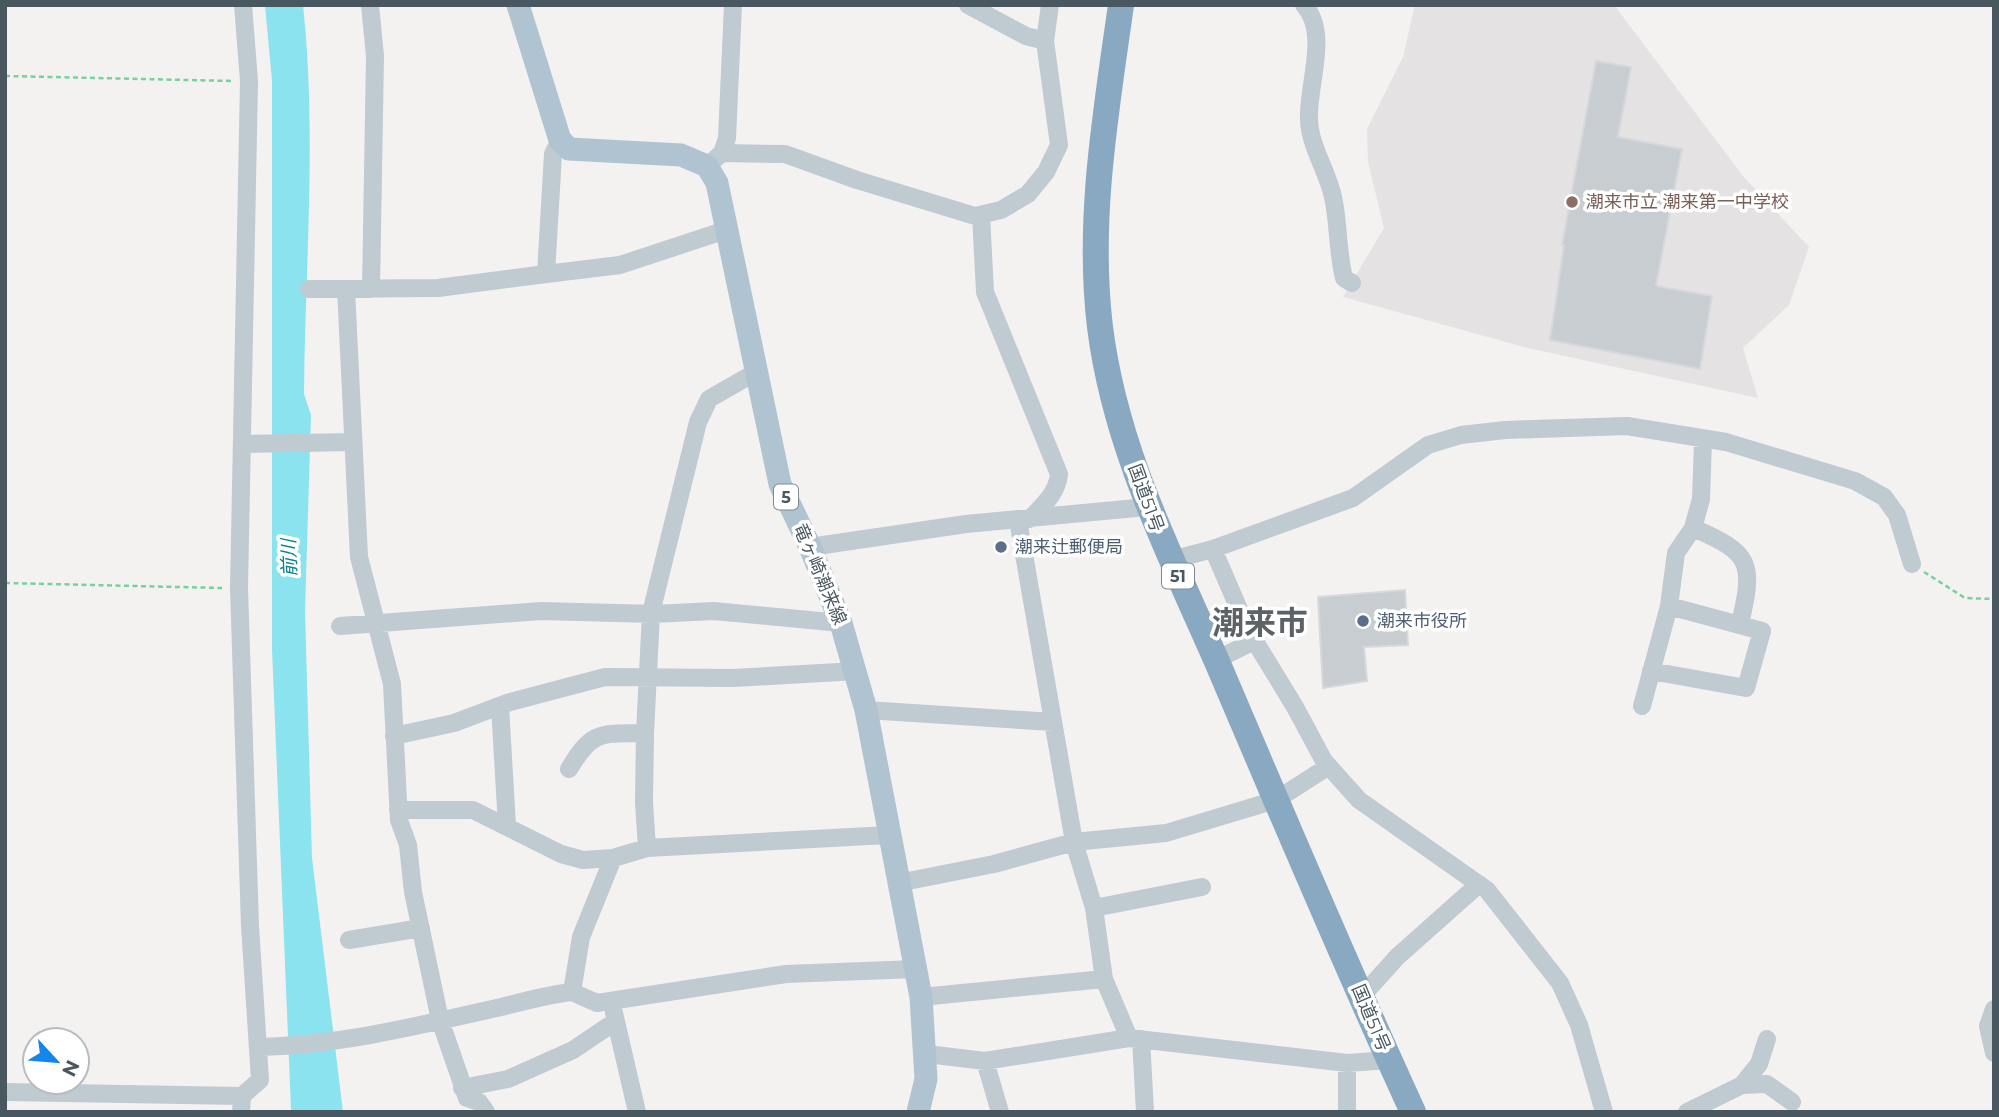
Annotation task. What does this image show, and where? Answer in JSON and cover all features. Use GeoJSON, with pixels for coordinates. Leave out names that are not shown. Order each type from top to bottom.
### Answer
{"type":"FeatureCollection","features":[{"type":"Feature","properties":{"kind":"highway","name":"国道51号"},"geometry":{"type":"LineString","coordinates":[[1121,5],[1098,181],[1096,279],[1106,373],[1147,507],[1413,1112]]}},
{"type":"Feature","properties":{"kind":"main road"},"geometry":{"type":"LineString","coordinates":[[518,5],[560,141],[569,149],[714,159]]}},
{"type":"Feature","properties":{"kind":"main road","name":"竜ヶ崎潮来線"},"geometry":{"type":"LineString","coordinates":[[714,159],[780,484],[810,547],[841,624],[857,671],[866,710],[921,997],[927,1054],[926,1079],[918,1112]]}},
{"type":"Feature","properties":{"kind":"street"},"geometry":{"type":"LineString","coordinates":[[370,5],[375,56],[371,289]]}},
{"type":"Feature","properties":{"kind":"street"},"geometry":{"type":"LineString","coordinates":[[714,159],[727,138],[733,5]]}},
{"type":"Feature","properties":{"kind":"street"},"geometry":{"type":"LineString","coordinates":[[968,5],[1026,36],[1045,41]]}},
{"type":"Feature","properties":{"kind":"street"},"geometry":{"type":"LineString","coordinates":[[714,159],[785,154],[857,180],[981,215],[1001,210],[1028,194],[1046,172],[1059,145],[1045,41],[1050,5]]}},
{"type":"Feature","properties":{"kind":"street"},"geometry":{"type":"LineString","coordinates":[[1304,5],[1313,15],[1315,44],[1308,122],[1334,197],[1336,248],[1343,278],[1352,283]]}},
{"type":"Feature","properties":{"kind":"street"},"geometry":{"type":"LineString","coordinates":[[5,1092],[242,1104],[260,1080],[260,1047],[250,926],[239,588],[252,444],[249,81],[240,7]]}},
{"type":"Feature","properties":{"kind":"street"},"geometry":{"type":"LineString","coordinates":[[546,274],[553,154],[560,141]]}},
{"type":"Feature","properties":{"kind":"street"},"geometry":{"type":"LineString","coordinates":[[981,215],[985,292],[1059,474],[1058,485],[1024,519]]}},
{"type":"Feature","properties":{"kind":"street"},"geometry":{"type":"LineString","coordinates":[[309,289],[438,288],[620,265],[729,229]]}},
{"type":"Feature","properties":{"kind":"street"},"geometry":{"type":"LineString","coordinates":[[346,289],[359,557],[379,622],[392,684],[398,810],[440,1020],[462,1088],[467,1098],[479,1102],[486,1112]]}},
{"type":"Feature","properties":{"kind":"street"},"geometry":{"type":"LineString","coordinates":[[648,848],[644,803],[646,677],[651,613],[698,422],[709,399],[756,372]]}},
{"type":"Feature","properties":{"kind":"street"},"geometry":{"type":"LineString","coordinates":[[1171,560],[1213,549],[1353,498],[1428,445],[1461,435],[1505,430],[1627,426],[1726,442],[1855,481],[1884,497],[1897,515],[1912,564]]}},
{"type":"Feature","properties":{"kind":"street"},"geometry":{"type":"LineString","coordinates":[[1642,706],[1669,606],[1676,553],[1693,528],[1701,499],[1703,440]]}},
{"type":"Feature","properties":{"kind":"street"},"geometry":{"type":"LineString","coordinates":[[252,444],[352,442]]}},
{"type":"Feature","properties":{"kind":"street"},"geometry":{"type":"LineString","coordinates":[[810,547],[1024,519],[1147,507]]}},
{"type":"Feature","properties":{"kind":"street"},"geometry":{"type":"LineString","coordinates":[[1024,519],[1053,722],[1074,842],[1094,908],[1104,979],[1135,1038],[1146,1112]]}},
{"type":"Feature","properties":{"kind":"street"},"geometry":{"type":"LineString","coordinates":[[1693,528],[1731,545],[1743,562],[1750,583],[1740,624]]}},
{"type":"Feature","properties":{"kind":"street"},"geometry":{"type":"LineString","coordinates":[[1213,549],[1254,641],[1329,766],[1359,800],[1487,890],[1560,984],[1579,1025],[1604,1112]]}},
{"type":"Feature","properties":{"kind":"street"},"geometry":{"type":"LineString","coordinates":[[1651,671],[1746,688],[1762,631],[1669,606]]}},
{"type":"Feature","properties":{"kind":"street"},"geometry":{"type":"LineString","coordinates":[[340,626],[541,611],[714,611],[841,624]]}},
{"type":"Feature","properties":{"kind":"street"},"geometry":{"type":"LineString","coordinates":[[1216,660],[1254,641]]}},
{"type":"Feature","properties":{"kind":"street"},"geometry":{"type":"LineString","coordinates":[[394,736],[454,723],[500,706],[605,677],[733,678],[857,671]]}},
{"type":"Feature","properties":{"kind":"street"},"geometry":{"type":"LineString","coordinates":[[500,706],[507,826]]}},
{"type":"Feature","properties":{"kind":"street"},"geometry":{"type":"LineString","coordinates":[[866,710],[1053,722]]}},
{"type":"Feature","properties":{"kind":"street"},"geometry":{"type":"LineString","coordinates":[[569,769],[583,745],[600,734],[645,733]]}},
{"type":"Feature","properties":{"kind":"street"},"geometry":{"type":"LineString","coordinates":[[898,883],[994,864],[1074,842],[1166,833],[1276,800],[1329,766]]}},
{"type":"Feature","properties":{"kind":"street"},"geometry":{"type":"LineString","coordinates":[[398,810],[474,810],[561,854],[583,860],[613,858],[648,848],[888,835]]}},
{"type":"Feature","properties":{"kind":"street"},"geometry":{"type":"LineString","coordinates":[[572,992],[581,937],[613,858]]}},
{"type":"Feature","properties":{"kind":"street"},"geometry":{"type":"LineString","coordinates":[[1362,996],[1397,957],[1479,884]]}},
{"type":"Feature","properties":{"kind":"street"},"geometry":{"type":"LineString","coordinates":[[1094,908],[1202,887]]}},
{"type":"Feature","properties":{"kind":"street"},"geometry":{"type":"LineString","coordinates":[[349,940],[421,928]]}},
{"type":"Feature","properties":{"kind":"street"},"geometry":{"type":"LineString","coordinates":[[260,1047],[343,1041],[542,995],[572,992],[597,1003],[786,974],[916,969]]}},
{"type":"Feature","properties":{"kind":"street"},"geometry":{"type":"LineString","coordinates":[[921,997],[1104,979]]}},
{"type":"Feature","properties":{"kind":"street"},"geometry":{"type":"LineString","coordinates":[[611,1000],[637,1112]]}},
{"type":"Feature","properties":{"kind":"street"},"geometry":{"type":"LineString","coordinates":[[1994,1009],[1988,1026],[1994,1053]]}},
{"type":"Feature","properties":{"kind":"street"},"geometry":{"type":"LineString","coordinates":[[462,1088],[508,1079],[573,1050],[616,1021]]}},
{"type":"Feature","properties":{"kind":"street"},"geometry":{"type":"LineString","coordinates":[[927,1054],[985,1061],[1135,1038],[1347,1063],[1390,1060]]}},
{"type":"Feature","properties":{"kind":"street"},"geometry":{"type":"LineString","coordinates":[[1742,1085],[1759,1064],[1767,1039]]}},
{"type":"Feature","properties":{"kind":"street"},"geometry":{"type":"LineString","coordinates":[[985,1061],[1000,1112]]}},
{"type":"Feature","properties":{"kind":"street"},"geometry":{"type":"LineString","coordinates":[[1347,1063],[1347,1112]]}},
{"type":"Feature","properties":{"kind":"street"},"geometry":{"type":"LineString","coordinates":[[1687,1112],[1742,1085],[1767,1084],[1792,1102]]}},
{"type":"Feature","properties":{"kind":"path"},"geometry":{"type":"LineString","coordinates":[[5,76],[249,81]]}},
{"type":"Feature","properties":{"kind":"path"},"geometry":{"type":"LineString","coordinates":[[1912,564],[1965,598],[1994,598]]}},
{"type":"Feature","properties":{"kind":"path"},"geometry":{"type":"LineString","coordinates":[[5,583],[239,588]]}},
{"type":"Feature","properties":{"kind":"shaded area","name":"潮来市立 潮来第一中学校"},"geometry":{"type":"Polygon","coordinates":[[[1415,5],[1614,5],[1743,176],[1809,247],[1789,305],[1743,348],[1758,398],[1528,348],[1343,297],[1384,228],[1368,162],[1367,129],[1403,57],[1415,5]]]}},
{"type":"Feature","properties":{"kind":"water","name":"前川"},"geometry":{"type":"Polygon","coordinates":[[[265,5],[303,5],[307,54],[310,151],[304,394],[311,415],[305,611],[312,858],[343,1112],[291,1112],[272,649],[272,81],[265,5]]]}},
{"type":"Feature","properties":{"kind":"building"},"geometry":{"type":"Polygon","coordinates":[[[1596,61],[1631,67],[1618,137],[1682,149],[1656,286],[1712,296],[1700,369],[1550,340],[1562,245],[1596,61]]]}},
{"type":"Feature","properties":{"kind":"building","name":"潮来市役所"},"geometry":{"type":"Polygon","coordinates":[[[1405,590],[1408,645],[1364,647],[1367,681],[1323,688],[1318,597],[1405,590]]]}},
{"type":"Feature","properties":{"kind":"place","name":"潮来市立 潮来第一中学校"},"geometry":{"type":"Point","coordinates":[1572,202]}},
{"type":"Feature","properties":{"kind":"place","name":"潮来辻郵便局"},"geometry":{"type":"Point","coordinates":[1001,547]}},
{"type":"Feature","properties":{"kind":"place","name":"潮来市役所"},"geometry":{"type":"Point","coordinates":[1363,621]}},
{"type":"Feature","properties":{"kind":"district","name":"潮来市"},"geometry":{"type":"Point","coordinates":[1260,622]}}]}
